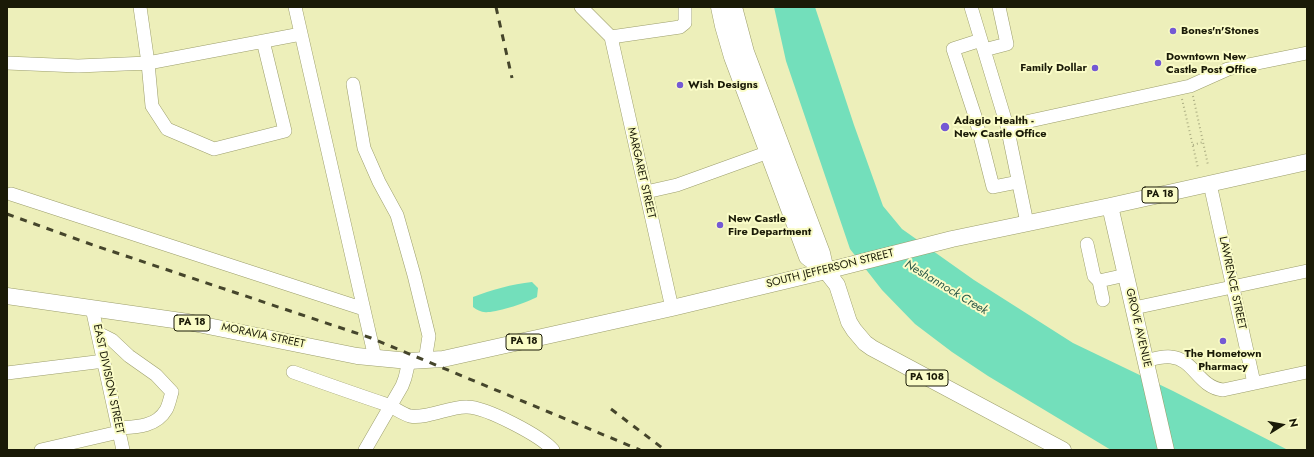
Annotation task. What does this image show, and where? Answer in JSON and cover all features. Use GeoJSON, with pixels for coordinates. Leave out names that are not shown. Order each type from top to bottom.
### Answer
{"type":"FeatureCollection","features":[{"type":"Feature","properties":{"kind":"main road"},"geometry":{"type":"LineString","coordinates":[[719,7],[732,57],[774,150]]}},
{"type":"Feature","properties":{"kind":"main road"},"geometry":{"type":"LineString","coordinates":[[734,7],[774,150],[808,258],[826,271]]}},
{"type":"Feature","properties":{"kind":"main road","name":"SOUTH JEFFERSON STREET"},"geometry":{"type":"LineString","coordinates":[[375,358],[425,361],[460,356],[672,308],[952,239],[1110,206],[1307,162]]}},
{"type":"Feature","properties":{"kind":"main road","name":"GROVE AVENUE"},"geometry":{"type":"LineString","coordinates":[[1110,206],[1166,450]]}},
{"type":"Feature","properties":{"kind":"main road","name":"PA 108"},"geometry":{"type":"LineString","coordinates":[[826,271],[837,285],[854,330],[865,343],[879,352],[1063,450]]}},
{"type":"Feature","properties":{"kind":"main road","name":"MORAVIA STREET"},"geometry":{"type":"LineString","coordinates":[[7,296],[210,326],[357,356],[375,358]]}},
{"type":"Feature","properties":{"kind":"street"},"geometry":{"type":"LineString","coordinates":[[140,7],[148,63],[152,106],[166,129],[214,149],[285,131],[264,41]]}},
{"type":"Feature","properties":{"kind":"street"},"geometry":{"type":"LineString","coordinates":[[295,7],[375,358]]}},
{"type":"Feature","properties":{"kind":"street"},"geometry":{"type":"LineString","coordinates":[[581,7],[611,37],[680,27],[685,23],[685,7]]}},
{"type":"Feature","properties":{"kind":"street"},"geometry":{"type":"LineString","coordinates":[[971,7],[1007,126],[1027,223]]}},
{"type":"Feature","properties":{"kind":"street"},"geometry":{"type":"LineString","coordinates":[[999,7],[1007,44],[982,45],[953,50],[975,116],[993,187],[1018,182]]}},
{"type":"Feature","properties":{"kind":"street"},"geometry":{"type":"LineString","coordinates":[[7,63],[78,66],[152,63],[301,34]]}},
{"type":"Feature","properties":{"kind":"street","name":"MARGARET STREET"},"geometry":{"type":"LineString","coordinates":[[611,37],[672,308]]}},
{"type":"Feature","properties":{"kind":"street"},"geometry":{"type":"LineString","coordinates":[[1007,126],[1185,87],[1228,69],[1307,53]]}},
{"type":"Feature","properties":{"kind":"street"},"geometry":{"type":"LineString","coordinates":[[353,84],[364,148],[379,182],[397,215],[414,275],[429,336],[425,361]]}},
{"type":"Feature","properties":{"kind":"street"},"geometry":{"type":"LineString","coordinates":[[646,192],[677,185],[774,150]]}},
{"type":"Feature","properties":{"kind":"street","name":"LAWRENCE STREET"},"geometry":{"type":"LineString","coordinates":[[1210,184],[1254,383]]}},
{"type":"Feature","properties":{"kind":"street"},"geometry":{"type":"LineString","coordinates":[[11,194],[364,309]]}},
{"type":"Feature","properties":{"kind":"street"},"geometry":{"type":"LineString","coordinates":[[1087,244],[1094,276],[1099,281],[1103,300]]}},
{"type":"Feature","properties":{"kind":"street"},"geometry":{"type":"LineString","coordinates":[[1134,308],[1307,271]]}},
{"type":"Feature","properties":{"kind":"street"},"geometry":{"type":"LineString","coordinates":[[1099,281],[1126,275]]}},
{"type":"Feature","properties":{"kind":"street","name":"EAST DIVISION STREET"},"geometry":{"type":"LineString","coordinates":[[92,308],[123,450]]}},
{"type":"Feature","properties":{"kind":"street"},"geometry":{"type":"LineString","coordinates":[[41,450],[119,430],[151,424],[161,417],[167,409],[172,392],[156,375],[129,356],[112,340],[98,333]]}},
{"type":"Feature","properties":{"kind":"street"},"geometry":{"type":"LineString","coordinates":[[1147,369],[1166,357],[1179,359],[1186,363],[1208,385],[1215,389],[1223,390],[1307,372]]}},
{"type":"Feature","properties":{"kind":"street"},"geometry":{"type":"LineString","coordinates":[[7,374],[104,361]]}},
{"type":"Feature","properties":{"kind":"street"},"geometry":{"type":"LineString","coordinates":[[365,450],[406,378],[409,361]]}},
{"type":"Feature","properties":{"kind":"street"},"geometry":{"type":"LineString","coordinates":[[293,372],[390,406],[411,416],[467,406],[483,410],[529,432],[549,445],[553,450]]}},
{"type":"Feature","properties":{"kind":"path"},"geometry":{"type":"LineString","coordinates":[[1185,87],[1203,142],[1208,165]]}},
{"type":"Feature","properties":{"kind":"path"},"geometry":{"type":"LineString","coordinates":[[1185,87],[1193,145],[1198,168]]}},
{"type":"Feature","properties":{"kind":"path"},"geometry":{"type":"LineString","coordinates":[[1193,145],[1203,142]]}},
{"type":"Feature","properties":{"kind":"water","name":"Neshannock Creek"},"geometry":{"type":"Polygon","coordinates":[[[774,7],[815,7],[854,125],[883,206],[902,229],[974,280],[1073,343],[1173,391],[1288,450],[1111,450],[988,376],[952,352],[915,324],[882,290],[850,249],[786,61],[774,7]]]}},
{"type":"Feature","properties":{"kind":"water"},"geometry":{"type":"Polygon","coordinates":[[[532,282],[538,288],[537,297],[533,299],[493,312],[482,312],[473,307],[473,297],[517,284],[532,282]]]}},
{"type":"Feature","properties":{"kind":"railway"},"geometry":{"type":"LineString","coordinates":[[496,7],[512,78]]}},
{"type":"Feature","properties":{"kind":"railway"},"geometry":{"type":"LineString","coordinates":[[7,214],[93,245],[371,338],[640,450]]}},
{"type":"Feature","properties":{"kind":"railway"},"geometry":{"type":"LineString","coordinates":[[611,409],[665,450]]}},
{"type":"Feature","properties":{"kind":"place","name":"Bones'n'Stones"},"geometry":{"type":"Point","coordinates":[1173,31]}},
{"type":"Feature","properties":{"kind":"place","name":"Downtown New Castle Post Office"},"geometry":{"type":"Point","coordinates":[1158,63]}},
{"type":"Feature","properties":{"kind":"place","name":"Family Dollar"},"geometry":{"type":"Point","coordinates":[1095,68]}},
{"type":"Feature","properties":{"kind":"place","name":"Wish Designs"},"geometry":{"type":"Point","coordinates":[680,85]}},
{"type":"Feature","properties":{"kind":"place","name":"Adagio Health - New Castle Office"},"geometry":{"type":"Point","coordinates":[945,127]}},
{"type":"Feature","properties":{"kind":"place","name":"New Castle Fire Department"},"geometry":{"type":"Point","coordinates":[720,225]}},
{"type":"Feature","properties":{"kind":"place","name":"The Hometown Pharmacy"},"geometry":{"type":"Point","coordinates":[1223,341]}}]}
